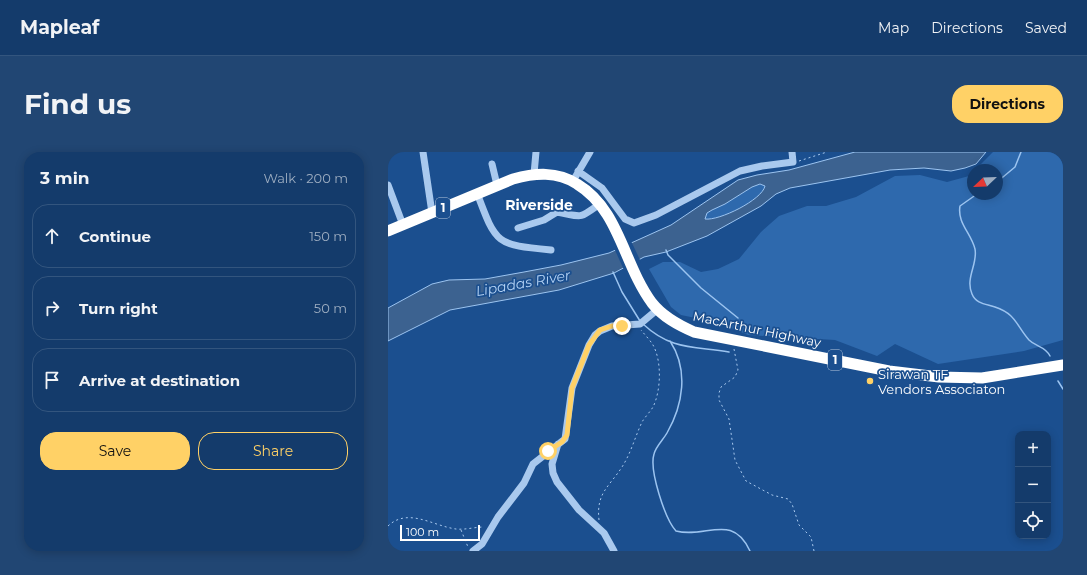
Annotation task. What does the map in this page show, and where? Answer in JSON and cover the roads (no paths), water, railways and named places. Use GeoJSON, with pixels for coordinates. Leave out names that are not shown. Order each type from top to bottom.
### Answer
{"type":"FeatureCollection","features":[{"type":"Feature","properties":{"kind":"highway","name":"MacArthur Highway"},"geometry":{"type":"LineString","coordinates":[[388,231],[497,185],[534,174],[576,176],[601,203],[621,240],[646,293],[658,309],[672,321],[694,332],[889,371],[939,377],[982,378],[1063,365]]}},
{"type":"Feature","properties":{"kind":"street"},"geometry":{"type":"LineString","coordinates":[[423,152],[432,213]]}},
{"type":"Feature","properties":{"kind":"street"},"geometry":{"type":"LineString","coordinates":[[534,174],[536,152]]}},
{"type":"Feature","properties":{"kind":"street"},"geometry":{"type":"LineString","coordinates":[[590,152],[576,176],[602,188],[625,218],[634,223],[656,215],[740,171],[762,166],[793,162],[792,152]]}},
{"type":"Feature","properties":{"kind":"street"},"geometry":{"type":"LineString","coordinates":[[492,164],[497,185]]}},
{"type":"Feature","properties":{"kind":"street"},"geometry":{"type":"LineString","coordinates":[[388,184],[403,225]]}},
{"type":"Feature","properties":{"kind":"street"},"geometry":{"type":"LineString","coordinates":[[477,193],[492,230],[499,239],[508,244],[521,247],[551,250]]}},
{"type":"Feature","properties":{"kind":"street"},"geometry":{"type":"LineString","coordinates":[[518,228],[544,220],[557,212],[576,217],[581,216],[601,203]]}},
{"type":"Feature","properties":{"kind":"street"},"geometry":{"type":"LineString","coordinates":[[472,551],[482,544],[498,517],[524,483],[533,464],[559,444],[567,435],[572,388],[591,341],[598,333],[606,328],[637,325],[658,309]]}},
{"type":"Feature","properties":{"kind":"street"},"geometry":{"type":"LineString","coordinates":[[559,444],[552,464],[553,473],[557,482],[579,510],[609,539],[614,551]]}},
{"type":"Feature","properties":{"kind":"water","name":"Lipadas River"},"geometry":{"type":"Polygon","coordinates":[[[855,152],[986,152],[976,164],[967,164],[967,167],[951,171],[924,168],[890,170],[790,188],[776,194],[761,206],[707,236],[666,252],[644,257],[614,273],[559,290],[450,310],[388,341],[388,308],[432,284],[449,280],[485,279],[561,265],[609,253],[671,225],[738,180],[757,175],[789,170],[855,152]],[[760,184],[752,187],[725,204],[707,213],[705,219],[720,217],[729,213],[748,203],[762,192],[765,186],[760,184]]]}},
{"type":"Feature","properties":{"kind":"waterway"},"geometry":{"type":"LineString","coordinates":[[1003,177],[1015,167],[1021,152]]}},
{"type":"Feature","properties":{"kind":"waterway"},"geometry":{"type":"LineString","coordinates":[[968,200],[960,206],[960,212],[962,223],[971,238],[975,249],[975,260],[970,282],[972,294],[979,302],[1007,313],[1015,320],[1029,340],[1046,350],[1050,356]]}},
{"type":"Feature","properties":{"kind":"waterway"},"geometry":{"type":"LineString","coordinates":[[666,250],[668,255],[701,288],[738,318]]}},
{"type":"Feature","properties":{"kind":"waterway"},"geometry":{"type":"LineString","coordinates":[[613,272],[622,292],[640,321]]}},
{"type":"Feature","properties":{"kind":"waterway"},"geometry":{"type":"LineString","coordinates":[[643,324],[654,333],[674,343],[694,348],[729,352]]}},
{"type":"Feature","properties":{"kind":"waterway"},"geometry":{"type":"LineString","coordinates":[[670,341],[680,364],[682,387],[673,422],[656,448],[654,454],[654,471],[663,506],[676,531],[687,533],[718,529],[727,530],[735,533],[743,539],[750,551]]}},
{"type":"Feature","properties":{"kind":"waterway"},"geometry":{"type":"LineString","coordinates":[[1058,381],[1063,389]]}},
{"type":"Feature","properties":{"kind":"place","name":"Sirawan TF Vendors Associaton"},"geometry":{"type":"Point","coordinates":[870,381]}},
{"type":"Feature","properties":{"kind":"district","name":"Riverside"},"geometry":{"type":"Point","coordinates":[539,205]}}]}
